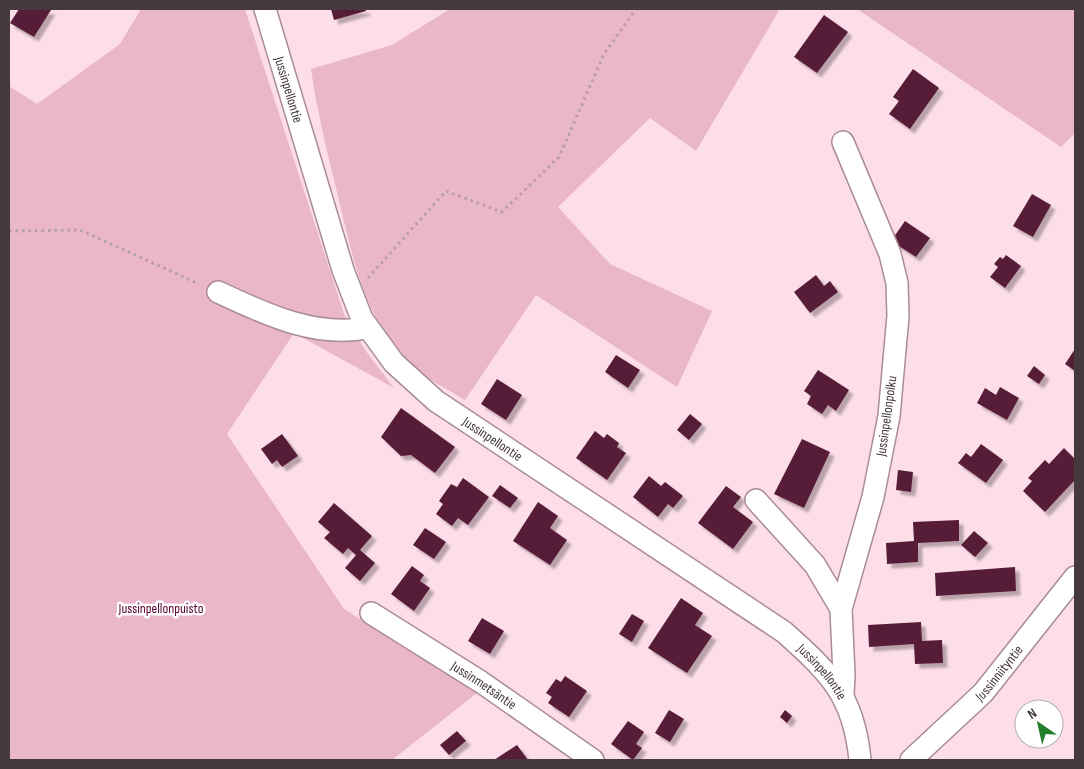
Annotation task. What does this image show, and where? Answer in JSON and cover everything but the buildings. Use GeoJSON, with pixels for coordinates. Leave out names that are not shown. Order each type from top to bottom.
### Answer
{"type":"FeatureCollection","features":[{"type":"Feature","properties":{"kind":"street","name":"Jussinpellontie"},"geometry":{"type":"LineString","coordinates":[[265,9],[352,295],[368,328],[394,363],[436,401],[784,632],[817,661],[843,695],[856,735],[860,760]]}},
{"type":"Feature","properties":{"kind":"street","name":"Jussinpellonpolku"},"geometry":{"type":"LineString","coordinates":[[843,142],[890,254],[897,283],[898,316],[889,416],[873,497],[841,609],[843,695]]}},
{"type":"Feature","properties":{"kind":"street"},"geometry":{"type":"LineString","coordinates":[[218,292],[257,310],[311,328],[349,332],[368,328]]}},
{"type":"Feature","properties":{"kind":"street"},"geometry":{"type":"LineString","coordinates":[[756,500],[815,565],[841,609]]}},
{"type":"Feature","properties":{"kind":"street","name":"Jussinniityntie"},"geometry":{"type":"LineString","coordinates":[[911,760],[983,693],[1075,576]]}},
{"type":"Feature","properties":{"kind":"street","name":"Jussinmetsäntie"},"geometry":{"type":"LineString","coordinates":[[371,613],[480,682],[594,760]]}},
{"type":"Feature","properties":{"kind":"path"},"geometry":{"type":"LineString","coordinates":[[352,295],[446,191],[502,212],[559,157],[604,54],[636,9]]}},
{"type":"Feature","properties":{"kind":"path"},"geometry":{"type":"LineString","coordinates":[[9,231],[80,230],[218,292]]}},
{"type":"Feature","properties":{"kind":"green space","name":"Jussinpellonpuisto"},"geometry":{"type":"Polygon","coordinates":[[[141,9],[245,9],[344,314],[365,350],[394,388],[294,333],[227,434],[344,609],[477,693],[392,760],[9,760],[9,86],[37,104],[120,44],[141,9]]]}},
{"type":"Feature","properties":{"kind":"green space"},"geometry":{"type":"Polygon","coordinates":[[[450,9],[780,9],[696,151],[650,118],[558,207],[610,264],[712,311],[677,387],[536,295],[465,400],[416,369],[402,357],[388,339],[377,320],[360,279],[347,236],[322,131],[311,69],[392,45],[450,9]]]}},
{"type":"Feature","properties":{"kind":"green space"},"geometry":{"type":"Polygon","coordinates":[[[857,9],[1075,9],[1075,133],[1061,147],[857,9]]]}}]}
